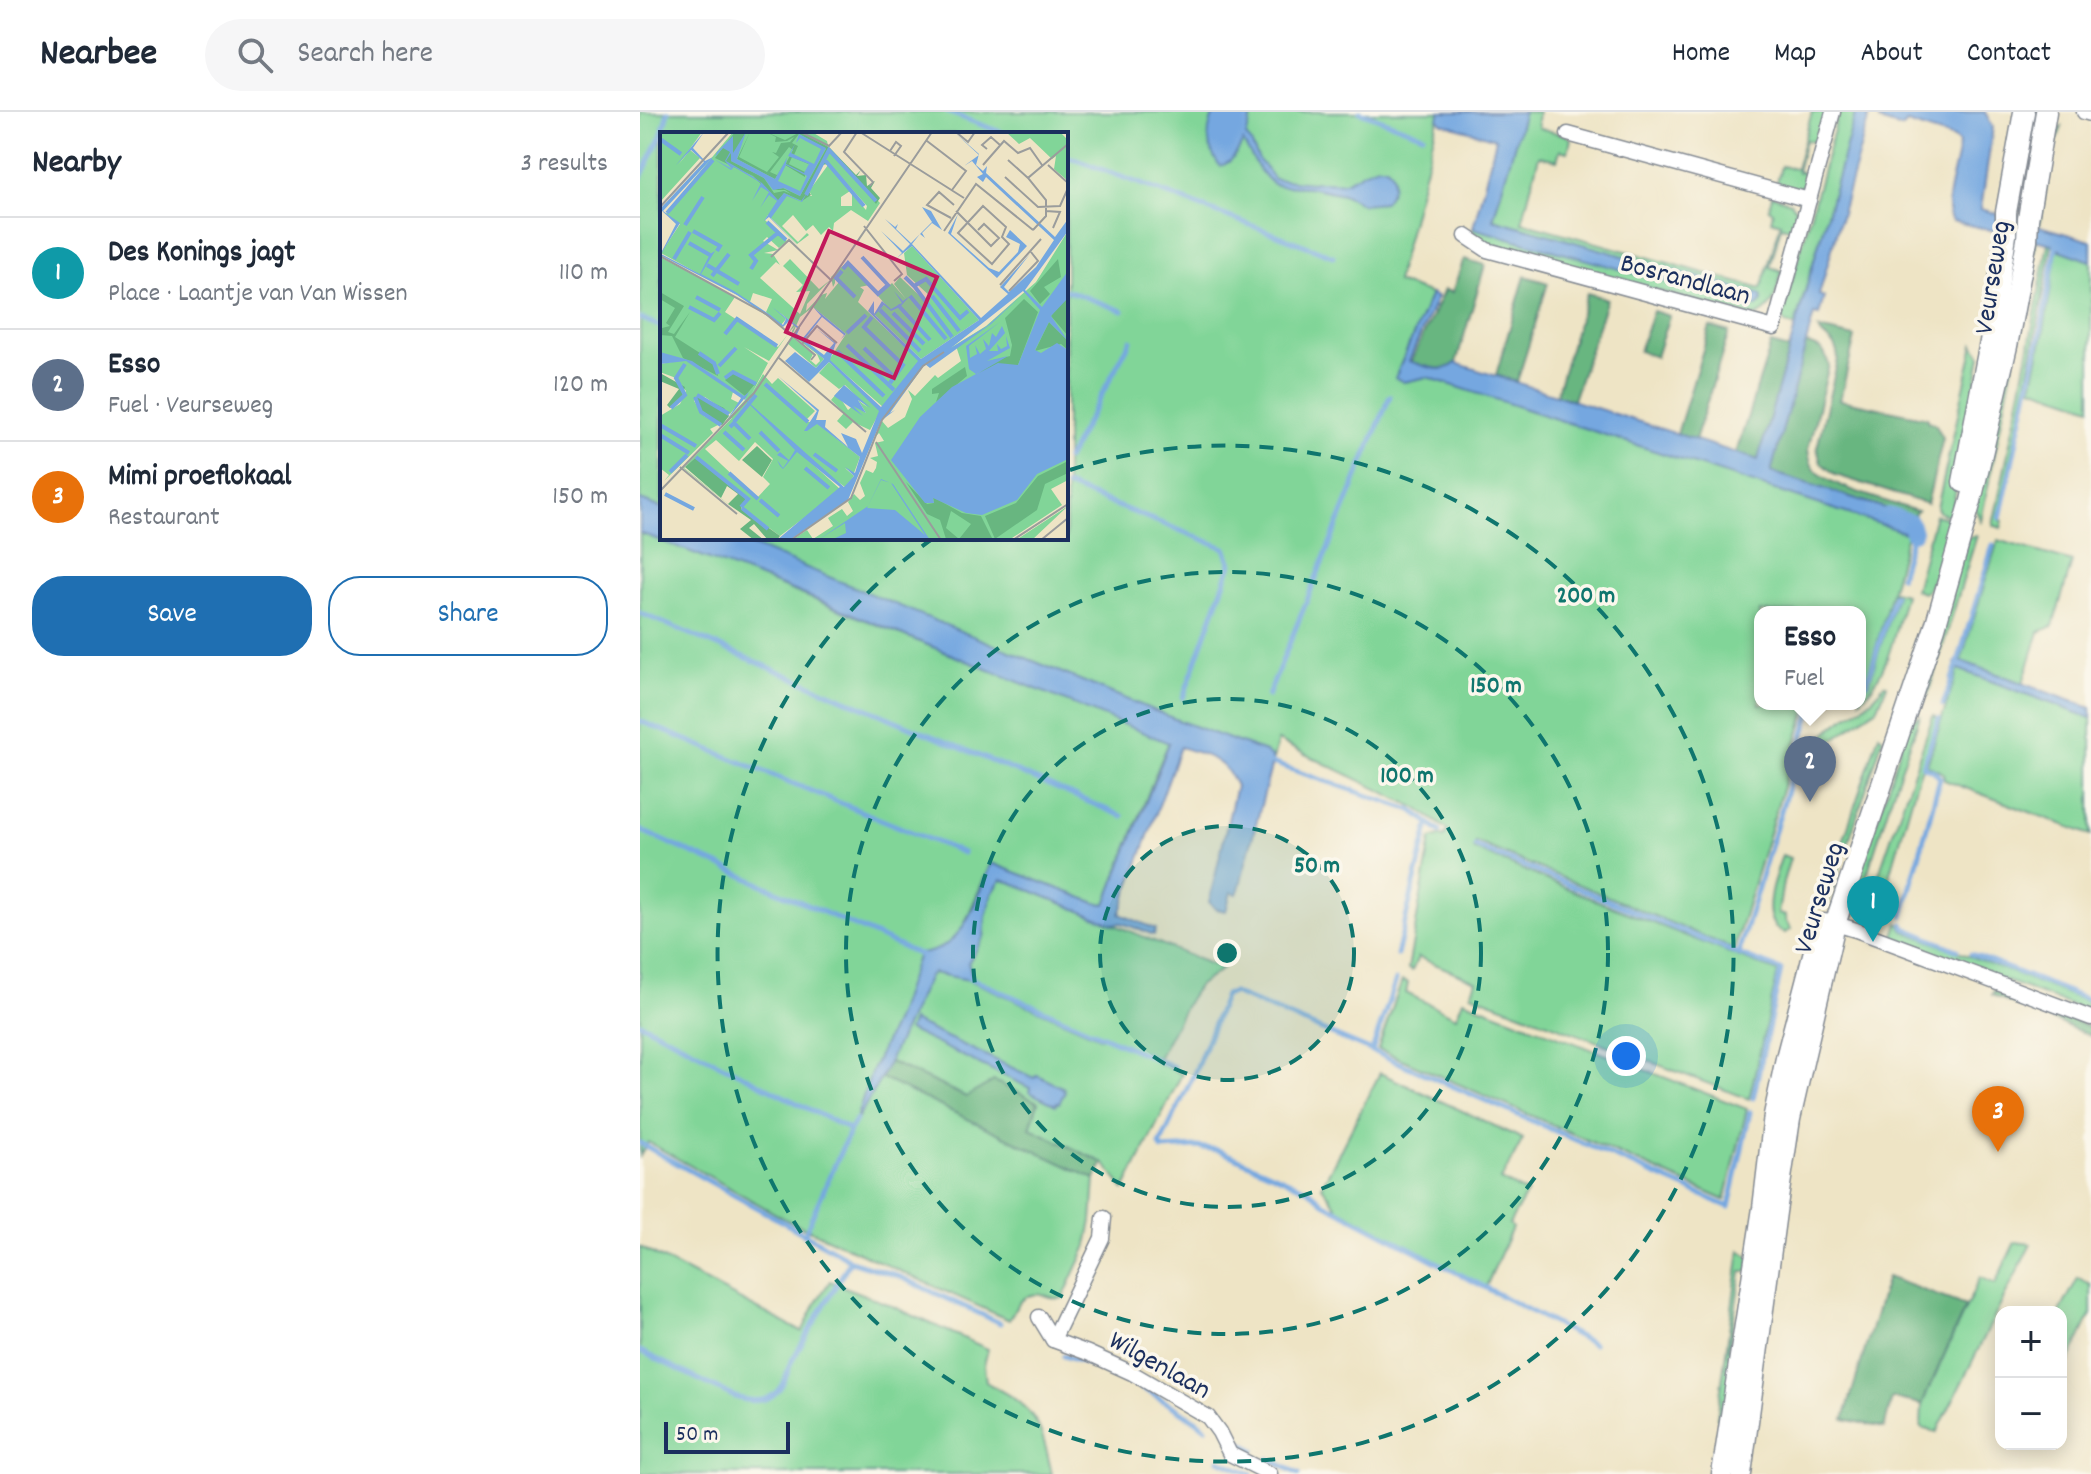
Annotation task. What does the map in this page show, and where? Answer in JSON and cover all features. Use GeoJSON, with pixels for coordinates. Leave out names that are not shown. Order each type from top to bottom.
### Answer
{"type":"FeatureCollection","features":[{"type":"Feature","properties":{"kind":"main road","name":"Veurseweg"},"geometry":{"type":"LineString","coordinates":[[1722,1474],[1763,1208],[1774,1115],[1786,1058],[1943,572],[1990,342],[2006,235],[2006,212],[2024,112]]}},
{"type":"Feature","properties":{"kind":"main road","name":"Veurseweg"},"geometry":{"type":"LineString","coordinates":[[1830,923],[1951,577],[1994,406],[2027,240],[2046,112]]}},
{"type":"Feature","properties":{"kind":"main road","name":"Veurseweg"},"geometry":{"type":"LineString","coordinates":[[1741,1474],[1790,1119],[1821,953]]}},
{"type":"Feature","properties":{"kind":"street","name":"Bosrandlaan"},"geometry":{"type":"LineString","coordinates":[[1466,236],[1487,250],[1774,328],[1832,112]]}},
{"type":"Feature","properties":{"kind":"street"},"geometry":{"type":"LineString","coordinates":[[2084,112],[2091,114]]}},
{"type":"Feature","properties":{"kind":"street"},"geometry":{"type":"LineString","coordinates":[[1568,134],[1809,200]]}},
{"type":"Feature","properties":{"kind":"street"},"geometry":{"type":"LineString","coordinates":[[1830,923],[2091,1018]]}},
{"type":"Feature","properties":{"kind":"street"},"geometry":{"type":"LineString","coordinates":[[1053,1340],[1102,1238],[1104,1218]]}},
{"type":"Feature","properties":{"kind":"street"},"geometry":{"type":"LineString","coordinates":[[1039,1317],[1053,1340]]}},
{"type":"Feature","properties":{"kind":"street","name":"Wilgenlaan"},"geometry":{"type":"LineString","coordinates":[[1053,1340],[1132,1373],[1208,1417],[1230,1454],[1270,1474]]}},
{"type":"Feature","properties":{"kind":"green space"},"geometry":{"type":"Polygon","coordinates":[[[640,112],[1440,112],[1396,282],[1431,294],[1399,368],[1404,382],[1427,377],[1907,534],[1866,678],[1866,606],[1754,606],[1754,710],[1806,710],[1734,949],[1476,842],[1473,849],[1778,972],[1749,1099],[1471,994],[1476,981],[1418,957],[1412,971],[1408,969],[1431,839],[1444,837],[1448,830],[1417,808],[1278,741],[1272,763],[1272,758],[1265,752],[1177,720],[739,540],[1068,540],[1068,132],[660,132],[660,507],[640,500],[640,112]]]}},
{"type":"Feature","properties":{"kind":"green space"},"geometry":{"type":"Polygon","coordinates":[[[1524,112],[1538,112],[1539,128],[1571,139],[1568,152],[1560,150],[1557,160],[1539,156],[1522,222],[1761,289],[1781,223],[1771,220],[1773,212],[1769,209],[1772,195],[1791,202],[1798,213],[1794,229],[1781,226],[1770,267],[1782,271],[1776,293],[1766,311],[1752,317],[1493,245],[1472,233],[1474,228],[1755,307],[1762,301],[1761,295],[1493,219],[1524,112]]]}},
{"type":"Feature","properties":{"kind":"green space"},"geometry":{"type":"Polygon","coordinates":[[[1812,112],[1826,112],[1818,143],[1805,140],[1797,171],[1809,175],[1807,181],[1796,188],[1776,186],[1781,166],[1796,169],[1812,112]]]}},
{"type":"Feature","properties":{"kind":"green space"},"geometry":{"type":"Polygon","coordinates":[[[1839,112],[1853,112],[1855,115],[1795,326],[1786,324],[1782,317],[1839,112]]]}},
{"type":"Feature","properties":{"kind":"green space"},"geometry":{"type":"Polygon","coordinates":[[[2062,127],[2053,149],[1981,521],[1975,509],[2050,135],[2062,127]]]}},
{"type":"Feature","properties":{"kind":"green space"},"geometry":{"type":"Polygon","coordinates":[[[2048,243],[2052,244],[2026,389],[1998,518],[2003,521],[2001,528],[1993,525],[2048,243]]]}},
{"type":"Feature","properties":{"kind":"green space"},"geometry":{"type":"Polygon","coordinates":[[[2057,249],[2091,261],[2091,407],[2032,387],[2057,249]]]}},
{"type":"Feature","properties":{"kind":"green space"},"geometry":{"type":"Polygon","coordinates":[[[1464,259],[1485,265],[1456,363],[1440,369],[1411,362],[1444,290],[1452,292],[1464,259]]]}},
{"type":"Feature","properties":{"kind":"green space"},"geometry":{"type":"Polygon","coordinates":[[[1525,276],[1548,283],[1517,382],[1496,375],[1525,276]]]}},
{"type":"Feature","properties":{"kind":"green space"},"geometry":{"type":"Polygon","coordinates":[[[1587,293],[1607,299],[1573,400],[1556,395],[1587,293]]]}},
{"type":"Feature","properties":{"kind":"green space"},"geometry":{"type":"Polygon","coordinates":[[[1653,311],[1669,316],[1656,357],[1639,351],[1653,311]]]}},
{"type":"Feature","properties":{"kind":"green space"},"geometry":{"type":"Polygon","coordinates":[[[1710,327],[1729,332],[1695,440],[1677,434],[1710,327]]]}},
{"type":"Feature","properties":{"kind":"green space"},"geometry":{"type":"Polygon","coordinates":[[[1818,329],[1855,337],[1840,400],[1928,418],[1928,421],[1935,423],[1943,438],[1927,504],[1836,475],[1821,463],[1817,448],[1838,359],[1833,344],[1818,329]]]}},
{"type":"Feature","properties":{"kind":"green space"},"geometry":{"type":"Polygon","coordinates":[[[1771,344],[1789,349],[1758,460],[1736,453],[1771,344]]]}},
{"type":"Feature","properties":{"kind":"green space"},"geometry":{"type":"Polygon","coordinates":[[[1806,344],[1822,350],[1829,365],[1808,449],[1813,467],[1845,487],[1917,511],[1910,520],[1888,509],[1771,472],[1806,344]]]}},
{"type":"Feature","properties":{"kind":"green space"},"geometry":{"type":"Polygon","coordinates":[[[1974,344],[1981,356],[1951,516],[1940,513],[1937,508],[1974,344]]]}},
{"type":"Feature","properties":{"kind":"green space"},"geometry":{"type":"Polygon","coordinates":[[[1935,515],[1950,519],[1939,566],[1927,591],[1923,593],[1915,590],[1935,515]]]}},
{"type":"Feature","properties":{"kind":"green space"},"geometry":{"type":"Polygon","coordinates":[[[640,533],[713,559],[1169,742],[1106,904],[1096,903],[991,863],[962,929],[955,939],[932,953],[871,1073],[1095,1179],[1087,1246],[1063,1298],[1036,1294],[1026,1297],[1009,1320],[787,1220],[648,1142],[640,1156],[640,533]]]}},
{"type":"Feature","properties":{"kind":"green space"},"geometry":{"type":"Polygon","coordinates":[[[1977,535],[1928,695],[1918,693],[1968,537],[1977,535]]]}},
{"type":"Feature","properties":{"kind":"green space"},"geometry":{"type":"Polygon","coordinates":[[[1998,540],[2072,562],[2053,626],[2039,632],[2023,683],[1961,661],[1998,540]]]}},
{"type":"Feature","properties":{"kind":"green space"},"geometry":{"type":"Polygon","coordinates":[[[1893,591],[1905,594],[1884,665],[1866,694],[1866,685],[1896,596],[1892,594],[1893,591]]]}},
{"type":"Feature","properties":{"kind":"green space"},"geometry":{"type":"Polygon","coordinates":[[[1958,669],[2091,718],[2091,835],[1944,780],[1943,773],[1927,765],[1958,669]]]}},
{"type":"Feature","properties":{"kind":"green space"},"geometry":{"type":"Polygon","coordinates":[[[1884,684],[1887,685],[1878,707],[1811,756],[1827,732],[1858,710],[1866,710],[1866,704],[1884,684]]]}},
{"type":"Feature","properties":{"kind":"green space"},"geometry":{"type":"Polygon","coordinates":[[[1920,716],[1852,922],[1847,915],[1909,721],[1920,716]]]}},
{"type":"Feature","properties":{"kind":"green space"},"geometry":{"type":"Polygon","coordinates":[[[1933,716],[1938,718],[1889,879],[1878,876],[1933,716]]]}},
{"type":"Feature","properties":{"kind":"green space"},"geometry":{"type":"Polygon","coordinates":[[[1879,734],[1883,738],[1827,906],[1821,908],[1879,734]]]}},
{"type":"Feature","properties":{"kind":"green space"},"geometry":{"type":"Polygon","coordinates":[[[1782,855],[1790,858],[1778,914],[1786,916],[1791,929],[1785,933],[1776,928],[1769,909],[1772,886],[1782,855]]]}},
{"type":"Feature","properties":{"kind":"green space"},"geometry":{"type":"Polygon","coordinates":[[[1001,880],[1222,969],[1198,986],[1156,1062],[1182,1074],[1124,1190],[1104,1163],[1030,1128],[1038,1103],[966,1097],[888,1061],[932,973],[967,979],[1102,1038],[973,978],[968,963],[984,937],[992,894],[1001,880]]]}},
{"type":"Feature","properties":{"kind":"green space"},"geometry":{"type":"Polygon","coordinates":[[[1898,923],[1904,931],[2091,1003],[2091,1013],[1893,938],[1898,923]]]}},
{"type":"Feature","properties":{"kind":"green space"},"geometry":{"type":"Polygon","coordinates":[[[1402,981],[1408,983],[1406,993],[1456,1017],[1463,1000],[1747,1109],[1725,1200],[1378,1049],[1402,981]]]}},
{"type":"Feature","properties":{"kind":"green space"},"geometry":{"type":"Polygon","coordinates":[[[1994,990],[2091,1027],[2091,1036],[1992,995],[1994,990]]]}},
{"type":"Feature","properties":{"kind":"green space"},"geometry":{"type":"Polygon","coordinates":[[[888,1061],[966,1097],[994,1081],[1038,1102],[1030,1128],[1104,1163],[1095,1179],[881,1078],[888,1061]]]}},
{"type":"Feature","properties":{"kind":"green space"},"geometry":{"type":"Polygon","coordinates":[[[1380,1073],[1523,1139],[1501,1180],[1527,1193],[1509,1224],[1512,1228],[1486,1287],[1339,1209],[1322,1186],[1380,1073]]]}},
{"type":"Feature","properties":{"kind":"green space"},"geometry":{"type":"Polygon","coordinates":[[[2015,1242],[2031,1244],[2000,1306],[1995,1306],[1995,1316],[1937,1432],[1921,1428],[1922,1404],[1980,1277],[1995,1284],[2015,1242]]]}},
{"type":"Feature","properties":{"kind":"green space"},"geometry":{"type":"Polygon","coordinates":[[[640,1247],[802,1332],[830,1281],[988,1349],[984,1365],[986,1382],[1015,1399],[1030,1413],[1043,1437],[1052,1474],[640,1474],[640,1247]]]}},
{"type":"Feature","properties":{"kind":"green space"},"geometry":{"type":"Polygon","coordinates":[[[1740,1250],[1750,1257],[1748,1272],[1741,1272],[1729,1349],[1736,1353],[1724,1419],[1717,1418],[1740,1250]]]}},
{"type":"Feature","properties":{"kind":"green space"},"geometry":{"type":"Polygon","coordinates":[[[1887,1277],[1966,1306],[1922,1404],[1892,1398],[1884,1428],[1844,1419],[1887,1277]]]}},
{"type":"Feature","properties":{"kind":"green space"},"geometry":{"type":"Polygon","coordinates":[[[2078,1278],[2091,1285],[2091,1314],[2069,1361],[2067,1306],[2063,1306],[2078,1278]]]}},
{"type":"Feature","properties":{"kind":"water"},"geometry":{"type":"Polygon","coordinates":[[[1215,112],[1253,112],[1246,137],[1274,179],[1311,183],[1344,182],[1371,168],[1385,166],[1393,178],[1391,191],[1384,202],[1362,204],[1343,194],[1273,184],[1260,171],[1243,142],[1231,160],[1220,166],[1208,139],[1215,112]]]}},
{"type":"Feature","properties":{"kind":"water"},"geometry":{"type":"Polygon","coordinates":[[[1440,112],[1524,112],[1493,219],[1761,295],[1762,301],[1756,307],[1473,228],[1496,139],[1442,123],[1438,118],[1440,112]]]}},
{"type":"Feature","properties":{"kind":"water"},"geometry":{"type":"Polygon","coordinates":[[[1853,112],[1985,112],[1993,127],[1981,209],[2091,241],[2091,261],[2057,249],[2052,244],[1952,221],[1948,205],[1959,143],[1954,138],[1907,123],[1902,128],[1879,121],[1879,115],[1870,113],[1819,295],[1824,297],[1819,315],[1814,314],[1771,472],[1888,509],[1910,520],[1907,534],[1427,377],[1404,382],[1395,378],[1431,294],[1437,297],[1409,361],[1439,369],[1456,363],[1758,460],[1855,115],[1853,112]]]}},
{"type":"Feature","properties":{"kind":"water"},"geometry":{"type":"Polygon","coordinates":[[[640,500],[660,507],[660,540],[739,540],[1177,720],[1265,752],[1272,758],[1272,763],[1237,894],[1231,892],[1226,911],[1216,909],[1209,902],[1236,786],[1220,764],[1180,747],[1120,914],[1156,929],[1154,935],[1122,923],[1112,924],[1001,880],[992,894],[984,937],[968,963],[974,981],[933,973],[929,976],[881,1078],[854,1125],[918,954],[934,951],[958,934],[991,863],[1096,903],[1106,904],[1169,743],[795,591],[640,533],[640,500]]]}},
{"type":"Feature","properties":{"kind":"water"},"geometry":{"type":"Polygon","coordinates":[[[1961,661],[2091,708],[2091,718],[1958,669],[1955,663],[1961,661]]]}},
{"type":"Feature","properties":{"kind":"water"},"geometry":{"type":"Polygon","coordinates":[[[912,1021],[1034,1078],[1037,1075],[1064,1088],[1065,1092],[1056,1105],[1029,1092],[1030,1088],[908,1030],[912,1021]]]}},
{"type":"Feature","properties":{"kind":"waterway"},"geometry":{"type":"LineString","coordinates":[[662,132],[668,112]]}},
{"type":"Feature","properties":{"kind":"waterway"},"geometry":{"type":"LineString","coordinates":[[947,112],[1001,132]]}},
{"type":"Feature","properties":{"kind":"waterway"},"geometry":{"type":"LineString","coordinates":[[1360,112],[1423,135]]}},
{"type":"Feature","properties":{"kind":"waterway"},"geometry":{"type":"LineString","coordinates":[[640,179],[660,138]]}},
{"type":"Feature","properties":{"kind":"waterway"},"geometry":{"type":"LineString","coordinates":[[1068,157],[1333,256]]}},
{"type":"Feature","properties":{"kind":"waterway"},"geometry":{"type":"LineString","coordinates":[[2000,518],[2041,331],[2057,241]]}},
{"type":"Feature","properties":{"kind":"waterway"},"geometry":{"type":"LineString","coordinates":[[1068,291],[1123,311]]}},
{"type":"Feature","properties":{"kind":"waterway"},"geometry":{"type":"LineString","coordinates":[[640,318],[660,326]]}},
{"type":"Feature","properties":{"kind":"waterway"},"geometry":{"type":"LineString","coordinates":[[1068,457],[1131,340]]}},
{"type":"Feature","properties":{"kind":"waterway"},"geometry":{"type":"LineString","coordinates":[[1268,696],[1390,396]]}},
{"type":"Feature","properties":{"kind":"waterway"},"geometry":{"type":"LineString","coordinates":[[1068,487],[1225,548],[1231,564],[1183,698]]}},
{"type":"Feature","properties":{"kind":"waterway"},"geometry":{"type":"LineString","coordinates":[[1889,516],[1910,523],[1913,532]]}},
{"type":"Feature","properties":{"kind":"waterway"},"geometry":{"type":"LineString","coordinates":[[1900,576],[1913,532]]}},
{"type":"Feature","properties":{"kind":"waterway"},"geometry":{"type":"LineString","coordinates":[[1943,705],[1993,545]]}},
{"type":"Feature","properties":{"kind":"waterway"},"geometry":{"type":"LineString","coordinates":[[1866,683],[1894,595]]}},
{"type":"Feature","properties":{"kind":"waterway"},"geometry":{"type":"LineString","coordinates":[[640,613],[1122,816]]}},
{"type":"Feature","properties":{"kind":"waterway"},"geometry":{"type":"LineString","coordinates":[[1738,954],[1811,710]]}},
{"type":"Feature","properties":{"kind":"waterway"},"geometry":{"type":"LineString","coordinates":[[1903,916],[1940,778],[1923,766],[1939,719]]}},
{"type":"Feature","properties":{"kind":"waterway"},"geometry":{"type":"LineString","coordinates":[[640,721],[963,853]]}},
{"type":"Feature","properties":{"kind":"waterway"},"geometry":{"type":"LineString","coordinates":[[1272,763],[1411,810],[1429,823],[1397,955]]}},
{"type":"Feature","properties":{"kind":"waterway"},"geometry":{"type":"LineString","coordinates":[[1429,823],[1440,832]]}},
{"type":"Feature","properties":{"kind":"waterway"},"geometry":{"type":"LineString","coordinates":[[640,830],[924,957]]}},
{"type":"Feature","properties":{"kind":"waterway"},"geometry":{"type":"LineString","coordinates":[[1475,846],[1781,970],[1753,1098]]}},
{"type":"Feature","properties":{"kind":"waterway"},"geometry":{"type":"LineString","coordinates":[[1903,924],[1905,928],[1957,950]]}},
{"type":"Feature","properties":{"kind":"waterway"},"geometry":{"type":"LineString","coordinates":[[1971,954],[2091,1001]]}},
{"type":"Feature","properties":{"kind":"waterway"},"geometry":{"type":"LineString","coordinates":[[970,978],[1174,1067]]}},
{"type":"Feature","properties":{"kind":"waterway"},"geometry":{"type":"LineString","coordinates":[[1372,1051],[1396,980]]}},
{"type":"Feature","properties":{"kind":"waterway"},"geometry":{"type":"LineString","coordinates":[[1593,1344],[1324,1203],[1309,1190],[1218,1150],[1197,1147],[1162,1149],[1160,1145],[1194,1074],[1225,995],[1233,993],[1372,1051],[1729,1207],[1750,1112]]}},
{"type":"Feature","properties":{"kind":"waterway"},"geometry":{"type":"LineString","coordinates":[[640,1023],[850,1130]]}},
{"type":"Feature","properties":{"kind":"waterway"},"geometry":{"type":"LineString","coordinates":[[804,1235],[856,1120]]}},
{"type":"Feature","properties":{"kind":"waterway"},"geometry":{"type":"LineString","coordinates":[[640,1143],[850,1261]]}},
{"type":"Feature","properties":{"kind":"waterway"},"geometry":{"type":"LineString","coordinates":[[640,1351],[735,1397],[756,1401],[764,1399],[782,1384],[790,1364],[850,1261],[896,1275],[1000,1323]]}},
{"type":"Feature","properties":{"kind":"waterway"},"geometry":{"type":"LineString","coordinates":[[1064,1356],[1119,1374],[1206,1428]]}},
{"type":"Feature","properties":{"kind":"waterway"},"geometry":{"type":"LineString","coordinates":[[1232,1438],[1254,1450]]}},
{"type":"Feature","properties":{"kind":"waterway"},"geometry":{"type":"LineString","coordinates":[[1269,1459],[1299,1474]]}},
{"type":"Feature","properties":{"kind":"waterway"},"geometry":{"type":"LineString","coordinates":[[1219,1460],[1251,1474]]}},
{"type":"Feature","properties":{"kind":"place","name":"Esso"},"geometry":{"type":"Point","coordinates":[1810,802]}},
{"type":"Feature","properties":{"kind":"place","name":"Des Konings jagt"},"geometry":{"type":"Point","coordinates":[1873,942]}},
{"type":"Feature","properties":{"kind":"place","name":"Mimi proeflokaal"},"geometry":{"type":"Point","coordinates":[1998,1152]}}]}
